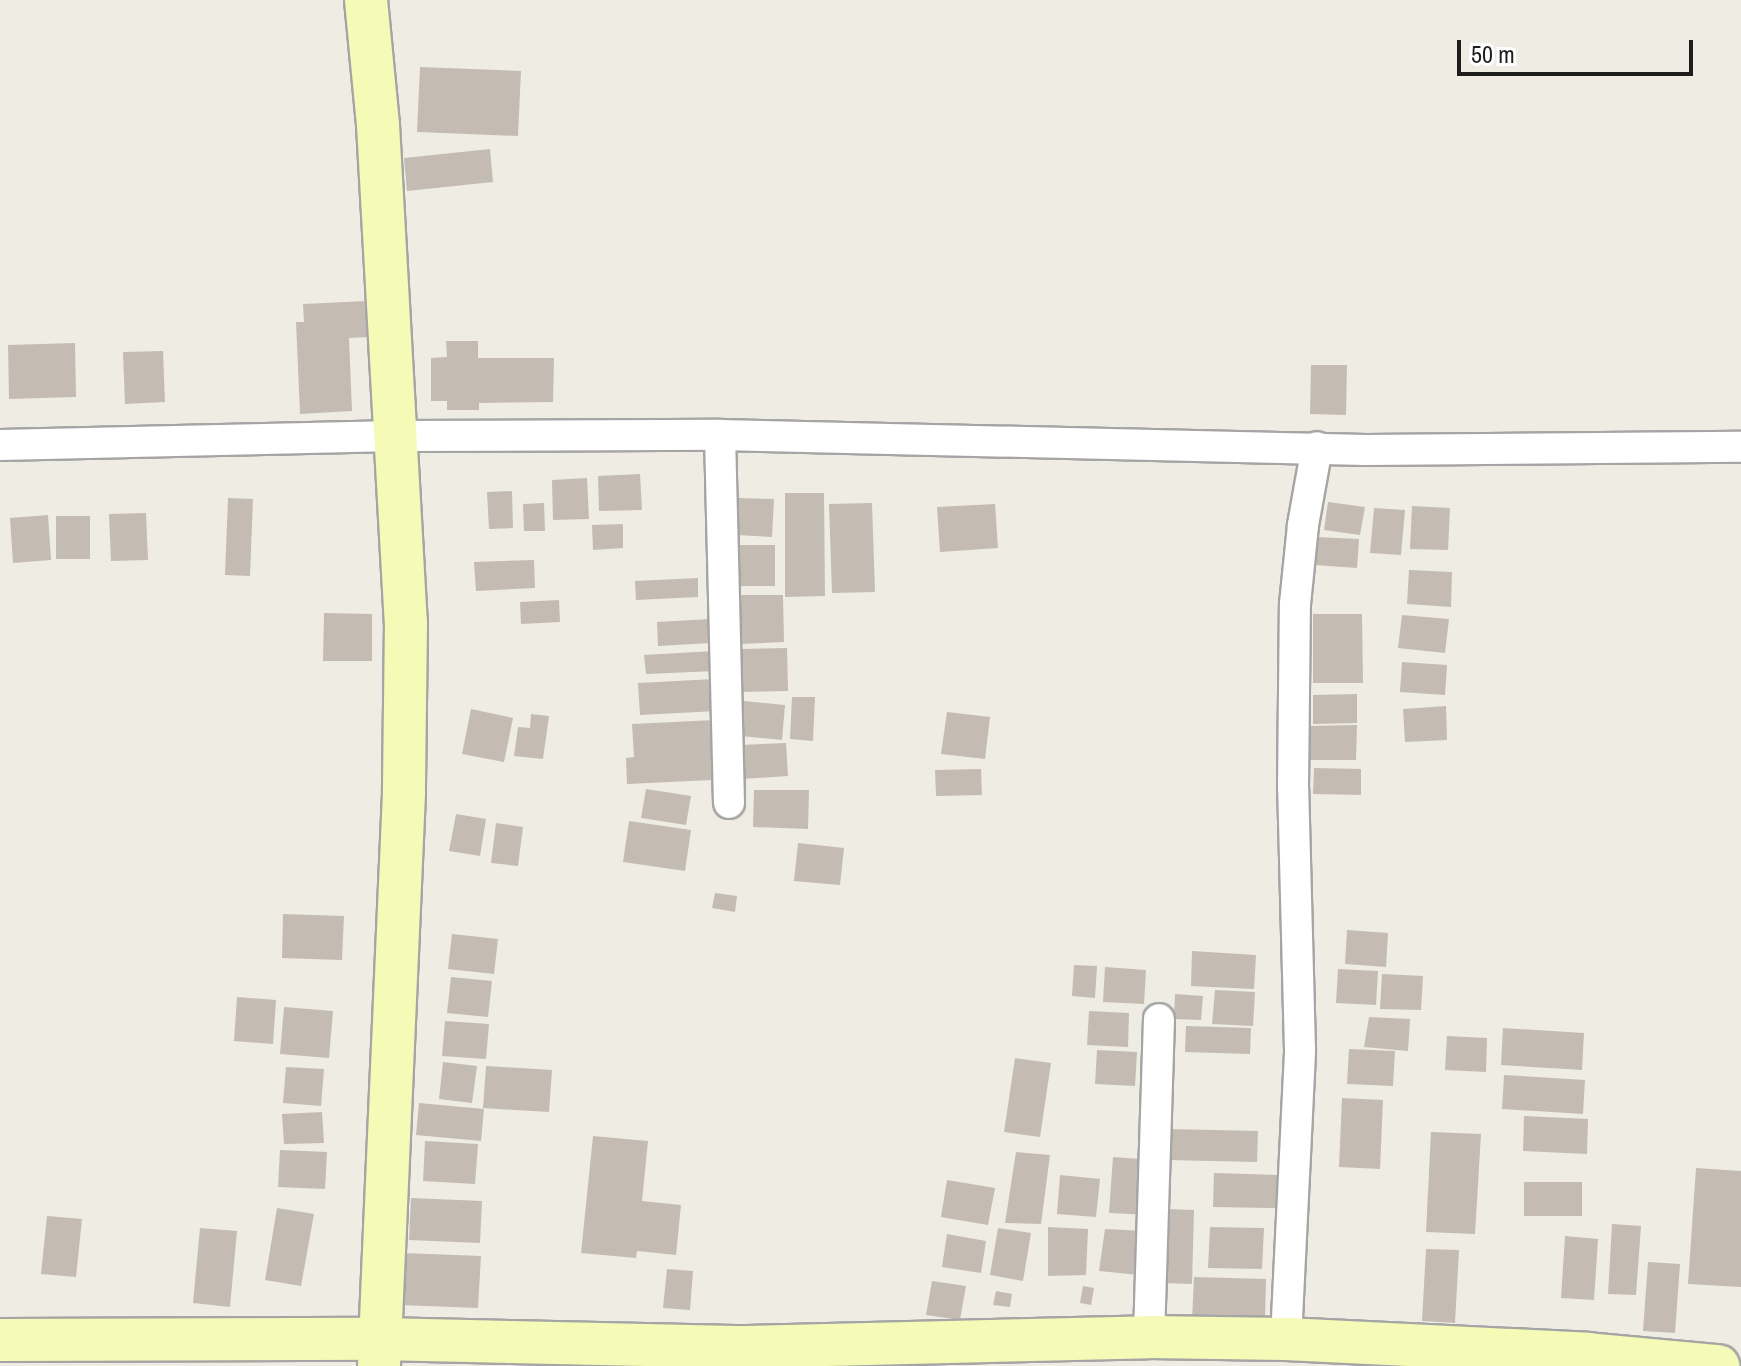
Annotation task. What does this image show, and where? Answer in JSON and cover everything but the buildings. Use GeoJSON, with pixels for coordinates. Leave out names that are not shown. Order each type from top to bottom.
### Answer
{"type":"FeatureCollection","features":[{"type":"Feature","properties":{"kind":"street"},"geometry":{"type":"LineString","coordinates":[[366,0],[378,125],[406,622],[404,793],[380,1353]]}},
{"type":"Feature","properties":{"kind":"street"},"geometry":{"type":"LineString","coordinates":[[720,435],[729,803]]}},
{"type":"Feature","properties":{"kind":"street"},"geometry":{"type":"LineString","coordinates":[[0,445],[396,436],[720,435],[1366,450],[1741,447]]}},
{"type":"Feature","properties":{"kind":"street"},"geometry":{"type":"LineString","coordinates":[[1286,1339],[1300,1050],[1293,788],[1295,604],[1303,525],[1317,447]]}},
{"type":"Feature","properties":{"kind":"street"},"geometry":{"type":"LineString","coordinates":[[1149,1337],[1159,1019]]}},
{"type":"Feature","properties":{"kind":"street"},"geometry":{"type":"LineString","coordinates":[[0,1340],[380,1353],[748,1357],[1149,1337],[1286,1339],[1718,1366]]}}]}
